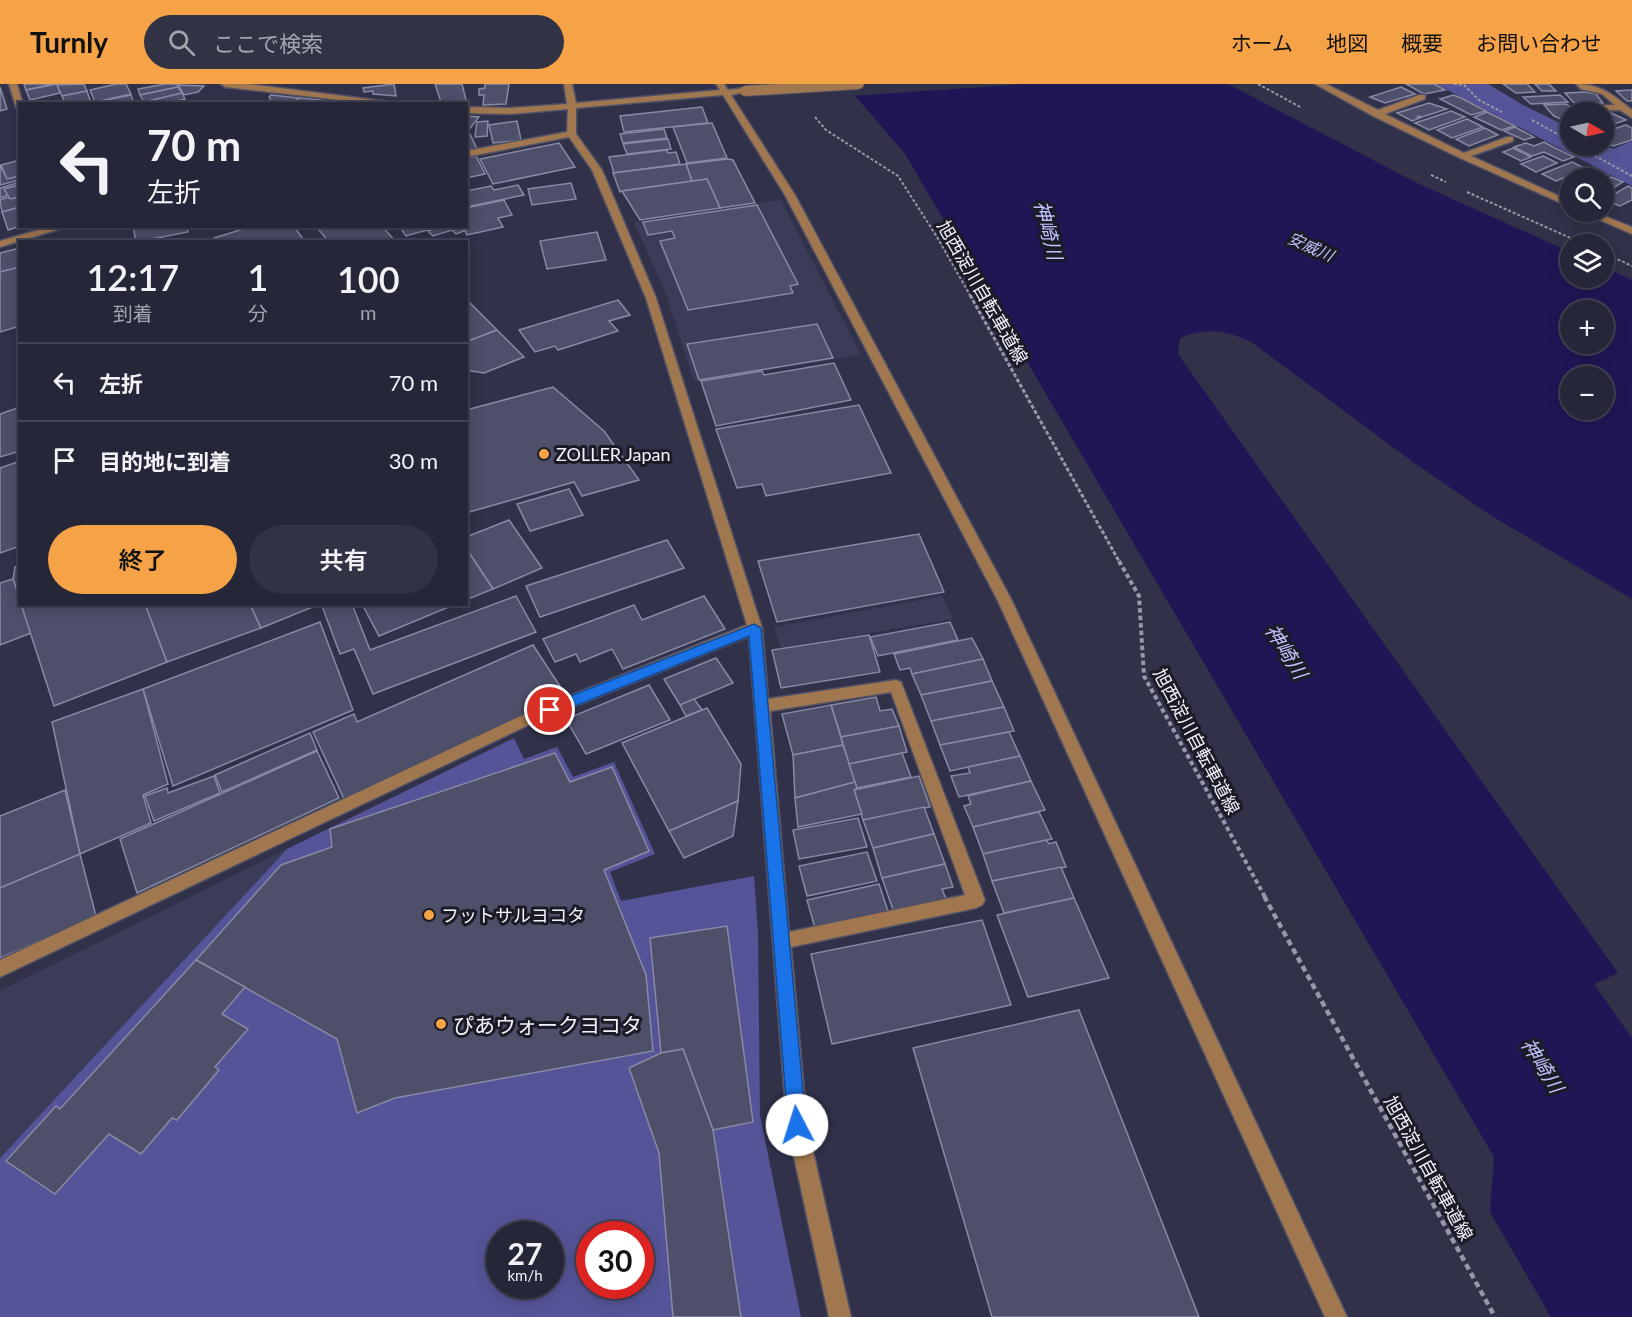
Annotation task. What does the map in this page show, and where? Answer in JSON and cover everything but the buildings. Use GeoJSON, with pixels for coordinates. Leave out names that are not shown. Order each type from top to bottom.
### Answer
{"type":"FeatureCollection","features":[{"type":"Feature","properties":{"kind":"street"},"geometry":{"type":"LineString","coordinates":[[13,84],[18,102]]}},
{"type":"Feature","properties":{"kind":"street"},"geometry":{"type":"LineString","coordinates":[[225,84],[346,94],[392,102]]}},
{"type":"Feature","properties":{"kind":"street"},"geometry":{"type":"LineString","coordinates":[[568,84],[572,108],[571,134],[597,170],[651,298],[754,628],[797,1125],[840,1317]]}},
{"type":"Feature","properties":{"kind":"street"},"geometry":{"type":"LineString","coordinates":[[468,110],[500,112],[572,108],[586,104],[723,88],[745,91],[859,84]]}},
{"type":"Feature","properties":{"kind":"street"},"geometry":{"type":"LineString","coordinates":[[1319,84],[1463,156],[1560,200]]}},
{"type":"Feature","properties":{"kind":"street"},"geometry":{"type":"LineString","coordinates":[[1580,84],[1605,92],[1632,116]]}},
{"type":"Feature","properties":{"kind":"street"},"geometry":{"type":"LineString","coordinates":[[723,88],[790,195],[1004,599],[1336,1317]]}},
{"type":"Feature","properties":{"kind":"street"},"geometry":{"type":"LineString","coordinates":[[1376,114],[1422,98]]}},
{"type":"Feature","properties":{"kind":"street"},"geometry":{"type":"LineString","coordinates":[[1614,107],[1622,107]]}},
{"type":"Feature","properties":{"kind":"street"},"geometry":{"type":"LineString","coordinates":[[468,154],[571,134]]}},
{"type":"Feature","properties":{"kind":"street"},"geometry":{"type":"LineString","coordinates":[[1463,156],[1510,139]]}},
{"type":"Feature","properties":{"kind":"street"},"geometry":{"type":"LineString","coordinates":[[1611,222],[1632,231]]}},
{"type":"Feature","properties":{"kind":"street"},"geometry":{"type":"LineString","coordinates":[[0,244],[58,228]]}},
{"type":"Feature","properties":{"kind":"street"},"geometry":{"type":"LineString","coordinates":[[0,969],[530,718],[754,628]]}},
{"type":"Feature","properties":{"kind":"street"},"geometry":{"type":"LineString","coordinates":[[761,706],[896,686],[976,900],[782,941]]}},
{"type":"Feature","properties":{"kind":"path"},"geometry":{"type":"LineString","coordinates":[[1454,84],[1461,86],[1465,84]]}},
{"type":"Feature","properties":{"kind":"path","name":"旭西淀川自転車道線"},"geometry":{"type":"LineString","coordinates":[[813,115],[826,130],[898,176],[937,237],[1081,490],[1139,596],[1144,676],[1495,1317]]}},
{"type":"Feature","properties":{"kind":"path"},"geometry":{"type":"LineString","coordinates":[[1595,156],[1632,176]]}},
{"type":"Feature","properties":{"kind":"path"},"geometry":{"type":"LineString","coordinates":[[1614,258],[1632,266]]}},
{"type":"Feature","properties":{"kind":"shaded area"},"geometry":{"type":"Polygon","coordinates":[[[1436,84],[1488,84],[1560,123],[1560,149],[1436,84]]]}},
{"type":"Feature","properties":{"kind":"shaded area"},"geometry":{"type":"Polygon","coordinates":[[[1632,141],[1632,186],[1614,177],[1614,168],[1597,168],[1574,156],[1614,156],[1614,149],[1632,141]]]}},
{"type":"Feature","properties":{"kind":"shaded area"},"geometry":{"type":"Polygon","coordinates":[[[781,200],[861,355],[694,381],[665,292],[634,222],[781,200]]]}},
{"type":"Feature","properties":{"kind":"shaded area"},"geometry":{"type":"Polygon","coordinates":[[[942,596],[953,619],[781,648],[774,627],[942,596]]]}},
{"type":"Feature","properties":{"kind":"shaded area","name":"ぴあウォークヨコタ"},"geometry":{"type":"Polygon","coordinates":[[[514,738],[524,759],[557,747],[573,777],[614,762],[655,854],[610,872],[621,901],[754,876],[758,933],[760,1115],[801,1317],[0,1317],[0,1158],[287,849],[514,738]]]}},
{"type":"Feature","properties":{"kind":"shaded area"},"geometry":{"type":"Polygon","coordinates":[[[287,849],[0,1158],[0,991],[287,849]]]}},
{"type":"Feature","properties":{"kind":"water"},"geometry":{"type":"Polygon","coordinates":[[[845,84],[1228,84],[1415,182],[1560,247],[1560,288],[1614,288],[1614,272],[1632,280],[1632,599],[1490,515],[1413,462],[1251,342],[1216,331],[1198,332],[1180,338],[1178,354],[1618,973],[1594,984],[1632,1038],[1632,1317],[1551,1317],[1490,1212],[1494,1157],[905,154],[845,84]]]}},
{"type":"Feature","properties":{"kind":"pier"},"geometry":{"type":"Polygon","coordinates":[[[842,84],[1025,84],[852,96],[842,84]]]}},
{"type":"Feature","properties":{"kind":"place","name":"ZOLLER Japan"},"geometry":{"type":"Point","coordinates":[544,454]}},
{"type":"Feature","properties":{"kind":"place","name":"フットサルヨコタ"},"geometry":{"type":"Point","coordinates":[429,915]}},
{"type":"Feature","properties":{"kind":"place","name":"ぴあウォークヨコタ"},"geometry":{"type":"Point","coordinates":[441,1024]}},
{"type":"Feature","properties":{"kind":"route"},"geometry":{"type":"LineString","coordinates":[[550,710],[754,628],[797,1125]]}},
{"type":"Feature","properties":{"kind":"water label","name":"神崎川"},"geometry":{"type":"Point","coordinates":[1049,230]}},
{"type":"Feature","properties":{"kind":"water label","name":"安威川"},"geometry":{"type":"Point","coordinates":[1311,246]}},
{"type":"Feature","properties":{"kind":"water label","name":"神崎川"},"geometry":{"type":"Point","coordinates":[1287,651]}},
{"type":"Feature","properties":{"kind":"water label","name":"神崎川"},"geometry":{"type":"Point","coordinates":[1543,1065]}}]}
